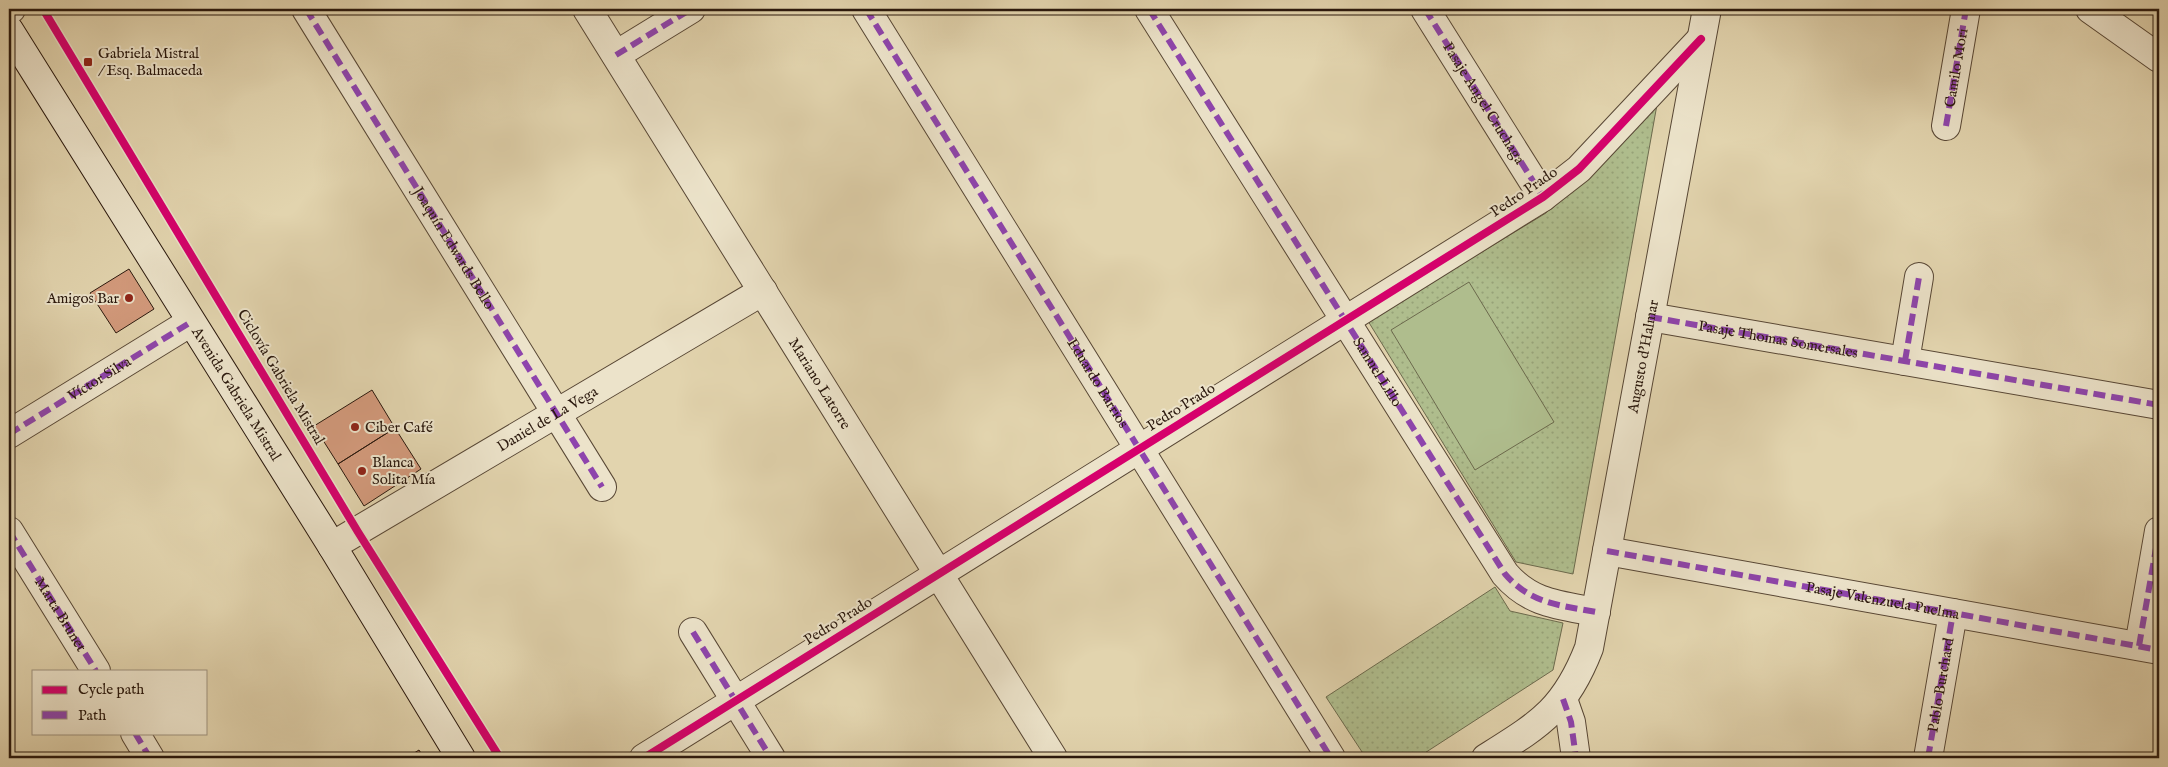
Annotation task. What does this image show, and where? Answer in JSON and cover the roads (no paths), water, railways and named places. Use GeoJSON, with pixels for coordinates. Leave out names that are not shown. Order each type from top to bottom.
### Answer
{"type":"FeatureCollection","features":[{"type":"Feature","properties":{"kind":"street","name":"Joaquín Edwards Bello"},"geometry":{"type":"LineString","coordinates":[[306,9],[602,487]]}},
{"type":"Feature","properties":{"kind":"street","name":"Mariano Latorre"},"geometry":{"type":"LineString","coordinates":[[587,9],[1053,758]]}},
{"type":"Feature","properties":{"kind":"street"},"geometry":{"type":"LineString","coordinates":[[616,55],[691,9]]}},
{"type":"Feature","properties":{"kind":"street","name":"Eduardo Barrios"},"geometry":{"type":"LineString","coordinates":[[866,9],[1331,758]]}},
{"type":"Feature","properties":{"kind":"street","name":"Samuel Lillo"},"geometry":{"type":"LineString","coordinates":[[1149,9],[1500,565],[1515,585],[1537,599],[1596,612]]}},
{"type":"Feature","properties":{"kind":"street","name":"Pasaje Angel Cruchaga"},"geometry":{"type":"LineString","coordinates":[[1425,9],[1543,197]]}},
{"type":"Feature","properties":{"kind":"street","name":"Augusto d'Halmar"},"geometry":{"type":"LineString","coordinates":[[1486,758],[1544,719],[1563,699],[1579,675],[1589,648],[1706,9]]}},
{"type":"Feature","properties":{"kind":"street","name":"Camilo Mori"},"geometry":{"type":"LineString","coordinates":[[1946,126],[1966,9]]}},
{"type":"Feature","properties":{"kind":"street"},"geometry":{"type":"LineString","coordinates":[[2090,9],[2159,58]]}},
{"type":"Feature","properties":{"kind":"street","name":"Avenida Gabriela Mistral"},"geometry":{"type":"LineString","coordinates":[[9,30],[332,546],[461,758]]}},
{"type":"Feature","properties":{"kind":"street","name":"Pedro Prado"},"geometry":{"type":"LineString","coordinates":[[644,758],[1543,197],[1579,169],[1701,39]]}},
{"type":"Feature","properties":{"kind":"street"},"geometry":{"type":"LineString","coordinates":[[1905,361],[1919,277]]}},
{"type":"Feature","properties":{"kind":"street","name":"Daniel de La Vega"},"geometry":{"type":"LineString","coordinates":[[332,546],[763,291]]}},
{"type":"Feature","properties":{"kind":"street","name":"Pasaje Thomas Somersales"},"geometry":{"type":"LineString","coordinates":[[1650,317],[2159,406]]}},
{"type":"Feature","properties":{"kind":"street","name":"Víctor Silva"},"geometry":{"type":"LineString","coordinates":[[9,434],[191,322]]}},
{"type":"Feature","properties":{"kind":"street","name":"Marta Brunet"},"geometry":{"type":"LineString","coordinates":[[9,530],[95,670]]}},
{"type":"Feature","properties":{"kind":"street"},"geometry":{"type":"LineString","coordinates":[[2149,648],[2159,531]]}},
{"type":"Feature","properties":{"kind":"street","name":"Pasaje Valenzuela Puelma"},"geometry":{"type":"LineString","coordinates":[[1607,551],[2149,648]]}},
{"type":"Feature","properties":{"kind":"street","name":"Pablo Burchard"},"geometry":{"type":"LineString","coordinates":[[1928,758],[1953,613]]}},
{"type":"Feature","properties":{"kind":"street"},"geometry":{"type":"LineString","coordinates":[[693,632],[771,758]]}},
{"type":"Feature","properties":{"kind":"street"},"geometry":{"type":"LineString","coordinates":[[1563,699],[1571,722],[1576,758]]}},
{"type":"Feature","properties":{"kind":"street"},"geometry":{"type":"LineString","coordinates":[[136,734],[150,758]]}},
{"type":"Feature","properties":{"kind":"place","name":"Gabriela Mistral / Esq. Balmaceda"},"geometry":{"type":"Point","coordinates":[88,62]}},
{"type":"Feature","properties":{"kind":"place","name":"Amigos Bar"},"geometry":{"type":"Point","coordinates":[129,298]}},
{"type":"Feature","properties":{"kind":"place","name":"Ciber Café"},"geometry":{"type":"Point","coordinates":[355,427]}},
{"type":"Feature","properties":{"kind":"place","name":"Blanca Solita Mía"},"geometry":{"type":"Point","coordinates":[362,471]}}]}
